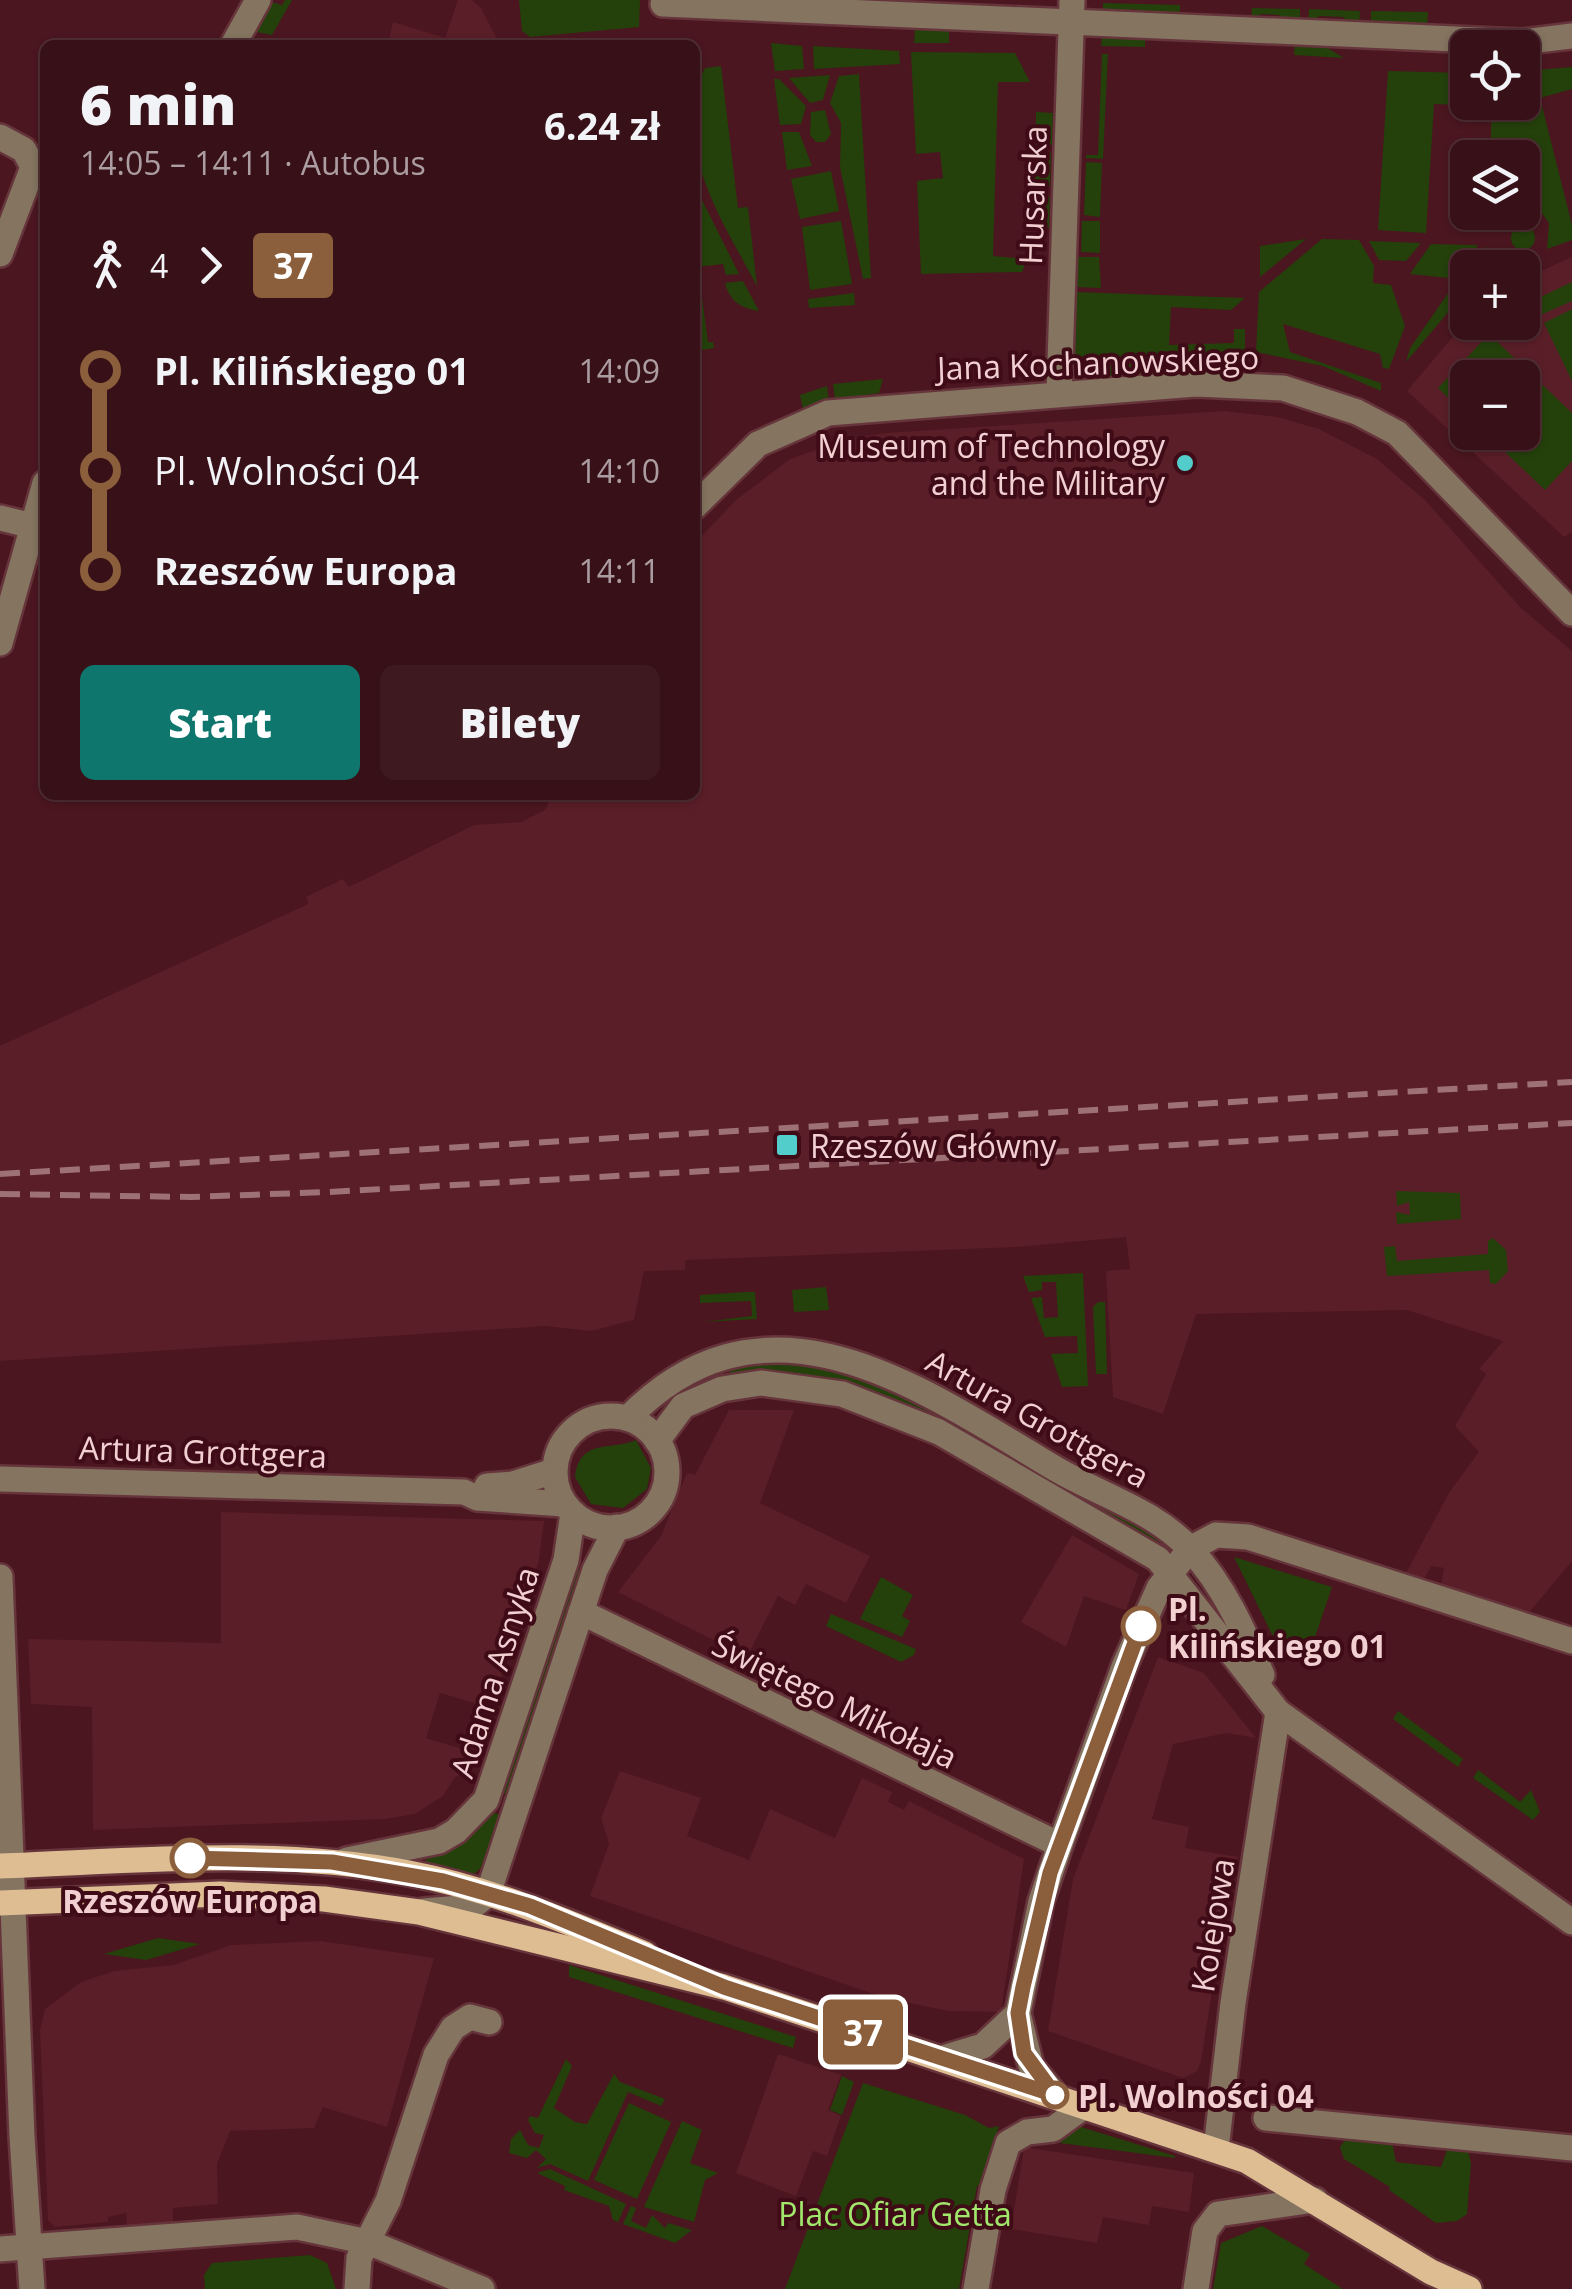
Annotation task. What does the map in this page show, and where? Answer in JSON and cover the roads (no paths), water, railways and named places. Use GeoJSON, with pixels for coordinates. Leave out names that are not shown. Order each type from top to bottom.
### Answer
{"type":"FeatureCollection","features":[{"type":"Feature","properties":{"kind":"main road"},"geometry":{"type":"LineString","coordinates":[[7,1866],[190,1858],[332,1862],[410,1873],[488,1894],[724,1987],[1248,2160],[1431,2272],[1470,2289]]}},
{"type":"Feature","properties":{"kind":"main road"},"geometry":{"type":"LineString","coordinates":[[8,1902],[220,1894],[324,1899],[419,1912],[724,1987]]}},
{"type":"Feature","properties":{"kind":"street"},"geometry":{"type":"LineString","coordinates":[[236,40],[258,0]]}},
{"type":"Feature","properties":{"kind":"street"},"geometry":{"type":"LineString","coordinates":[[663,4],[1071,12],[1522,42],[1572,36]]}},
{"type":"Feature","properties":{"kind":"street","name":"Husarska"},"geometry":{"type":"LineString","coordinates":[[1059,393],[1071,12]]}},
{"type":"Feature","properties":{"kind":"street"},"geometry":{"type":"LineString","coordinates":[[0,137],[24,150],[33,166],[0,254]]}},
{"type":"Feature","properties":{"kind":"street","name":"Jana Kochanowskiego"},"geometry":{"type":"LineString","coordinates":[[700,501],[758,444],[828,413],[1059,393],[1240,383],[1282,388],[1356,412],[1397,432],[1572,613]]}},
{"type":"Feature","properties":{"kind":"street"},"geometry":{"type":"LineString","coordinates":[[0,518],[39,528],[0,643]]}},
{"type":"Feature","properties":{"kind":"street","name":"Artura Grottgera"},"geometry":{"type":"LineString","coordinates":[[628,1418],[671,1379],[728,1354],[763,1350],[828,1356],[931,1392],[1060,1472],[1160,1522],[1190,1549],[1222,1590],[1278,1712]]}},
{"type":"Feature","properties":{"kind":"street","name":"Artura Grottgera"},"geometry":{"type":"LineString","coordinates":[[658,1441],[683,1406],[722,1389],[761,1383],[842,1394],[939,1432],[1147,1551],[1170,1570],[1278,1712]]}},
{"type":"Feature","properties":{"kind":"street"},"geometry":{"type":"LineString","coordinates":[[597,1417],[628,1418],[646,1428],[658,1441],[666,1464],[663,1492],[646,1515],[617,1527],[592,1525],[569,1509],[554,1472],[559,1449],[574,1428],[597,1417]]}},
{"type":"Feature","properties":{"kind":"street","name":"Artura Grottgera"},"geometry":{"type":"LineString","coordinates":[[0,1479],[464,1492],[554,1472]]}},
{"type":"Feature","properties":{"kind":"street","name":"Artura Grottgera"},"geometry":{"type":"LineString","coordinates":[[464,1492],[477,1498],[569,1509]]}},
{"type":"Feature","properties":{"kind":"street","name":"Adama Asnyka"},"geometry":{"type":"LineString","coordinates":[[332,1862],[439,1841],[456,1832],[486,1800],[566,1560],[569,1509]]}},
{"type":"Feature","properties":{"kind":"street","name":"Adama Asnyka"},"geometry":{"type":"LineString","coordinates":[[488,1894],[582,1612],[617,1527]]}},
{"type":"Feature","properties":{"kind":"street"},"geometry":{"type":"LineString","coordinates":[[1055,2095],[1030,2066],[1018,2013],[1038,1914],[1126,1664],[1170,1570],[1190,1549],[1216,1535],[1248,1537],[1572,1642]]}},
{"type":"Feature","properties":{"kind":"street"},"geometry":{"type":"LineString","coordinates":[[0,1576],[8,1902],[32,2289]]}},
{"type":"Feature","properties":{"kind":"street","name":"Świętego Mikołaja"},"geometry":{"type":"LineString","coordinates":[[582,1612],[1060,1845]]}},
{"type":"Feature","properties":{"kind":"street"},"geometry":{"type":"LineString","coordinates":[[1278,1712],[1572,1922]]}},
{"type":"Feature","properties":{"kind":"street","name":"Kolejowa"},"geometry":{"type":"LineString","coordinates":[[1216,2149],[1233,2003],[1278,1712]]}},
{"type":"Feature","properties":{"kind":"street"},"geometry":{"type":"LineString","coordinates":[[419,1912],[472,1906],[488,1894]]}},
{"type":"Feature","properties":{"kind":"street"},"geometry":{"type":"LineString","coordinates":[[944,2058],[982,2046],[1018,2013]]}},
{"type":"Feature","properties":{"kind":"street"},"geometry":{"type":"LineString","coordinates":[[357,2289],[359,2258],[388,2201],[443,2040],[470,2017],[489,2022]]}},
{"type":"Feature","properties":{"kind":"street"},"geometry":{"type":"LineString","coordinates":[[976,2289],[993,2190],[1014,2137],[1053,2129],[1086,2105]]}},
{"type":"Feature","properties":{"kind":"street"},"geometry":{"type":"LineString","coordinates":[[1266,2118],[1572,2148]]}},
{"type":"Feature","properties":{"kind":"street"},"geometry":{"type":"LineString","coordinates":[[1196,2289],[1205,2230],[1218,2214],[1316,2200]]}},
{"type":"Feature","properties":{"kind":"street"},"geometry":{"type":"LineString","coordinates":[[0,2249],[296,2227],[368,2242],[482,2289]]}},
{"type":"Feature","properties":{"kind":"railway"},"geometry":{"type":"LineString","coordinates":[[0,1174],[1572,1082]]}},
{"type":"Feature","properties":{"kind":"railway"},"geometry":{"type":"LineString","coordinates":[[0,1194],[191,1197],[328,1192],[1572,1123]]}},
{"type":"Feature","properties":{"kind":"place","name":"Museum of Technology and the Military"},"geometry":{"type":"Point","coordinates":[1185,463]}},
{"type":"Feature","properties":{"kind":"place","name":"Rzeszów Główny"},"geometry":{"type":"Point","coordinates":[787,1145]}},
{"type":"Feature","properties":{"kind":"place","name":"Pl. Kilińskiego 01"},"geometry":{"type":"Point","coordinates":[1141,1626]}},
{"type":"Feature","properties":{"kind":"place","name":"Rzeszów Europa"},"geometry":{"type":"Point","coordinates":[190,1858]}},
{"type":"Feature","properties":{"kind":"place","name":"Pl. Wolności 04"},"geometry":{"type":"Point","coordinates":[1055,2095]}},
{"type":"Feature","properties":{"kind":"park label","name":"Plac Ofiar Getta"},"geometry":{"type":"Point","coordinates":[895,2213]}}]}
